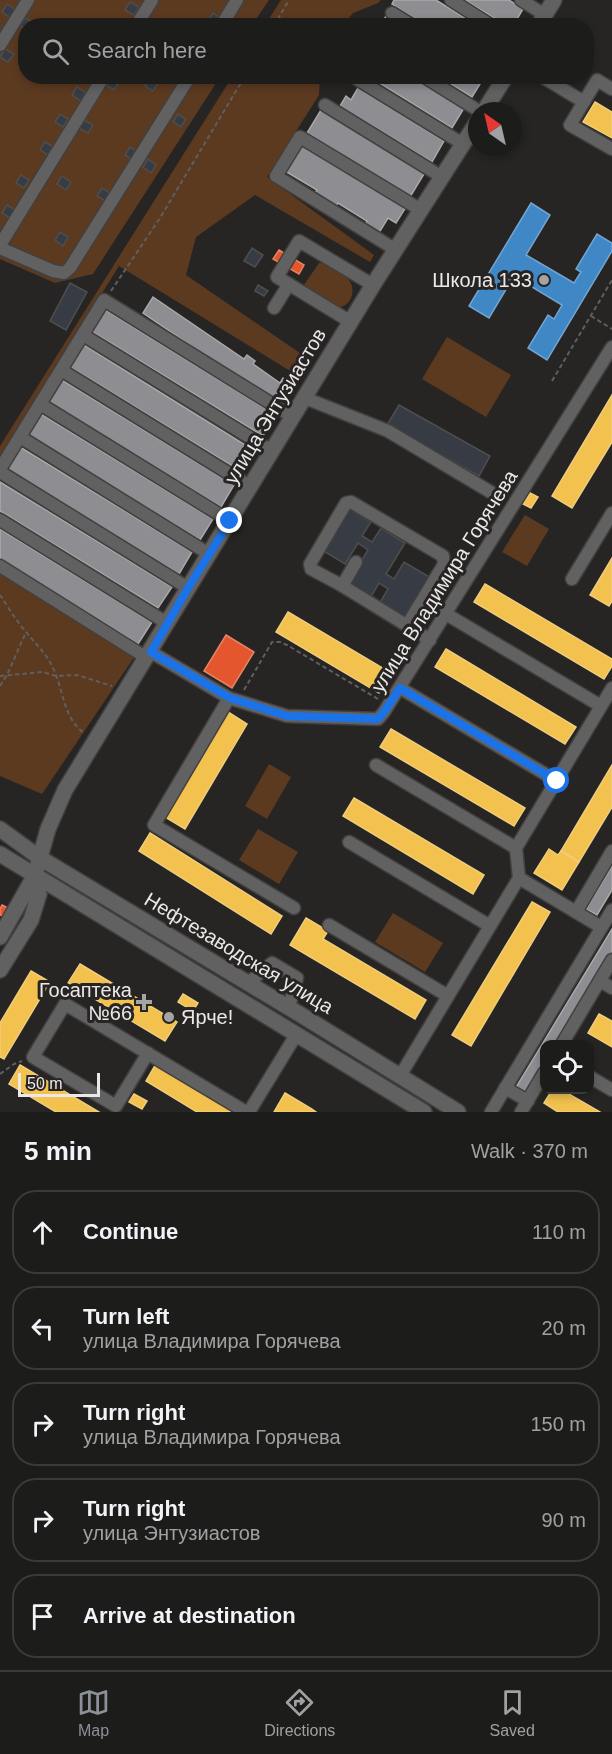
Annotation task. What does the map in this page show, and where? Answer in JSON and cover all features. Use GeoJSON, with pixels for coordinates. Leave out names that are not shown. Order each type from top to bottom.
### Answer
{"type":"FeatureCollection","features":[{"type":"Feature","properties":{"kind":"main road"},"geometry":{"type":"LineString","coordinates":[[543,18],[554,0]]}},
{"type":"Feature","properties":{"kind":"main road"},"geometry":{"type":"LineString","coordinates":[[489,102],[499,84]]}},
{"type":"Feature","properties":{"kind":"main road","name":"улица Энтузиастов"},"geometry":{"type":"LineString","coordinates":[[0,937],[35,874],[48,829],[65,790],[373,285],[468,136]]}},
{"type":"Feature","properties":{"kind":"main road","name":"Нефтезаводская улица"},"geometry":{"type":"LineString","coordinates":[[0,829],[40,858],[289,1007],[458,1112]]}},
{"type":"Feature","properties":{"kind":"main road","name":"Нефтезаводская улица"},"geometry":{"type":"LineString","coordinates":[[0,854],[424,1112]]}},
{"type":"Feature","properties":{"kind":"main road","name":"улица Энтузиастов"},"geometry":{"type":"LineString","coordinates":[[0,970],[31,920],[39,894],[35,874]]}},
{"type":"Feature","properties":{"kind":"street"},"geometry":{"type":"LineString","coordinates":[[0,45],[28,0]]}},
{"type":"Feature","properties":{"kind":"street"},"geometry":{"type":"LineString","coordinates":[[141,18],[152,0]]}},
{"type":"Feature","properties":{"kind":"street"},"geometry":{"type":"LineString","coordinates":[[226,18],[237,0]]}},
{"type":"Feature","properties":{"kind":"street"},"geometry":{"type":"LineString","coordinates":[[451,0],[479,18]]}},
{"type":"Feature","properties":{"kind":"street"},"geometry":{"type":"LineString","coordinates":[[521,0],[540,18]]}},
{"type":"Feature","properties":{"kind":"street"},"geometry":{"type":"LineString","coordinates":[[392,13],[400,18]]}},
{"type":"Feature","properties":{"kind":"street"},"geometry":{"type":"LineString","coordinates":[[612,89],[597,80],[570,125],[612,149]]}},
{"type":"Feature","properties":{"kind":"street"},"geometry":{"type":"LineString","coordinates":[[99,84],[0,247],[53,271],[64,273],[70,268],[185,84]]}},
{"type":"Feature","properties":{"kind":"street"},"geometry":{"type":"LineString","coordinates":[[365,84],[463,144]]}},
{"type":"Feature","properties":{"kind":"street"},"geometry":{"type":"LineString","coordinates":[[436,84],[468,104]]}},
{"type":"Feature","properties":{"kind":"street"},"geometry":{"type":"LineString","coordinates":[[554,84],[584,102]]}},
{"type":"Feature","properties":{"kind":"street"},"geometry":{"type":"LineString","coordinates":[[325,105],[442,177]]}},
{"type":"Feature","properties":{"kind":"street"},"geometry":{"type":"LineString","coordinates":[[396,250],[276,176],[300,137],[421,210]]}},
{"type":"Feature","properties":{"kind":"street"},"geometry":{"type":"LineString","coordinates":[[351,322],[277,277],[299,240],[373,285]]}},
{"type":"Feature","properties":{"kind":"street"},"geometry":{"type":"LineString","coordinates":[[274,308],[289,284]]}},
{"type":"Feature","properties":{"kind":"street"},"geometry":{"type":"LineString","coordinates":[[188,588],[0,471],[40,404],[104,300],[293,417]]}},
{"type":"Feature","properties":{"kind":"street"},"geometry":{"type":"LineString","coordinates":[[83,335],[272,451]]}},
{"type":"Feature","properties":{"kind":"street","name":"улица Владимира Горячева"},"geometry":{"type":"LineString","coordinates":[[0,566],[149,655],[234,699],[287,716],[378,719],[400,688],[612,347]]}},
{"type":"Feature","properties":{"kind":"street"},"geometry":{"type":"LineString","coordinates":[[61,370],[251,486]]}},
{"type":"Feature","properties":{"kind":"street"},"geometry":{"type":"LineString","coordinates":[[305,398],[388,431],[499,497]]}},
{"type":"Feature","properties":{"kind":"street"},"geometry":{"type":"LineString","coordinates":[[40,404],[230,521]]}},
{"type":"Feature","properties":{"kind":"street"},"geometry":{"type":"LineString","coordinates":[[20,437],[209,554]]}},
{"type":"Feature","properties":{"kind":"street"},"geometry":{"type":"LineString","coordinates":[[411,628],[409,622],[444,564],[443,556],[351,502],[346,503],[310,564],[312,569],[430,640]]}},
{"type":"Feature","properties":{"kind":"street"},"geometry":{"type":"LineString","coordinates":[[572,579],[612,513]]}},
{"type":"Feature","properties":{"kind":"street"},"geometry":{"type":"LineString","coordinates":[[0,520],[167,623]]}},
{"type":"Feature","properties":{"kind":"street"},"geometry":{"type":"LineString","coordinates":[[341,585],[356,562]]}},
{"type":"Feature","properties":{"kind":"street"},"geometry":{"type":"LineString","coordinates":[[446,614],[601,706]]}},
{"type":"Feature","properties":{"kind":"street"},"geometry":{"type":"LineString","coordinates":[[400,688],[557,781]]}},
{"type":"Feature","properties":{"kind":"street"},"geometry":{"type":"LineString","coordinates":[[400,1076],[519,878],[516,848],[612,688]]}},
{"type":"Feature","properties":{"kind":"street"},"geometry":{"type":"LineString","coordinates":[[234,699],[154,825],[294,908]]}},
{"type":"Feature","properties":{"kind":"street"},"geometry":{"type":"LineString","coordinates":[[376,765],[516,848]]}},
{"type":"Feature","properties":{"kind":"street"},"geometry":{"type":"LineString","coordinates":[[349,842],[490,926]]}},
{"type":"Feature","properties":{"kind":"street"},"geometry":{"type":"LineString","coordinates":[[576,912],[612,851]]}},
{"type":"Feature","properties":{"kind":"street"},"geometry":{"type":"LineString","coordinates":[[519,878],[601,927]]}},
{"type":"Feature","properties":{"kind":"street"},"geometry":{"type":"LineString","coordinates":[[491,1112],[612,910]]}},
{"type":"Feature","properties":{"kind":"street"},"geometry":{"type":"LineString","coordinates":[[329,925],[448,996]]}},
{"type":"Feature","properties":{"kind":"street"},"geometry":{"type":"LineString","coordinates":[[564,1040],[612,960]]}},
{"type":"Feature","properties":{"kind":"street"},"geometry":{"type":"LineString","coordinates":[[248,983],[272,963],[297,978],[289,1007]]}},
{"type":"Feature","properties":{"kind":"street"},"geometry":{"type":"LineString","coordinates":[[600,981],[612,988]]}},
{"type":"Feature","properties":{"kind":"street"},"geometry":{"type":"LineString","coordinates":[[148,1053],[116,1106],[33,1057],[65,1004],[248,1112],[296,1035]]}},
{"type":"Feature","properties":{"kind":"street"},"geometry":{"type":"LineString","coordinates":[[594,1079],[612,1090]]}},
{"type":"Feature","properties":{"kind":"street"},"geometry":{"type":"LineString","coordinates":[[505,1088],[525,1107],[540,1080]]}},
{"type":"Feature","properties":{"kind":"path"},"geometry":{"type":"LineString","coordinates":[[279,18],[289,0]]}},
{"type":"Feature","properties":{"kind":"path"},"geometry":{"type":"LineString","coordinates":[[104,300],[160,218],[240,84]]}},
{"type":"Feature","properties":{"kind":"path"},"geometry":{"type":"LineString","coordinates":[[552,381],[612,280]]}},
{"type":"Feature","properties":{"kind":"path"},"geometry":{"type":"LineString","coordinates":[[591,316],[612,329]]}},
{"type":"Feature","properties":{"kind":"path"},"geometry":{"type":"LineString","coordinates":[[0,595],[26,632],[45,652],[75,727],[95,741]]}},
{"type":"Feature","properties":{"kind":"path"},"geometry":{"type":"LineString","coordinates":[[0,686],[26,632]]}},
{"type":"Feature","properties":{"kind":"path"},"geometry":{"type":"LineString","coordinates":[[234,699],[273,642],[280,642],[389,705]]}},
{"type":"Feature","properties":{"kind":"path"},"geometry":{"type":"LineString","coordinates":[[0,676],[43,672],[56,676],[77,675],[126,691]]}},
{"type":"Feature","properties":{"kind":"path"},"geometry":{"type":"LineString","coordinates":[[0,1074],[14,1064],[33,1057]]}},
{"type":"Feature","properties":{"kind":"shaded area"},"geometry":{"type":"Polygon","coordinates":[[[0,0],[269,0],[257,18],[18,18],[18,84],[215,84],[93,274],[55,283],[0,259],[0,0]]]}},
{"type":"Feature","properties":{"kind":"shaded area"},"geometry":{"type":"Polygon","coordinates":[[[281,0],[381,0],[353,13],[349,18],[269,18],[281,0]]]}},
{"type":"Feature","properties":{"kind":"shaded area"},"geometry":{"type":"Polygon","coordinates":[[[228,84],[320,84],[319,95],[267,177],[374,255],[370,262],[255,195],[196,237],[186,275],[310,360],[300,377],[119,266],[0,457],[0,446],[228,84]]]}},
{"type":"Feature","properties":{"kind":"shaded area"},"geometry":{"type":"Polygon","coordinates":[[[319,263],[341,274],[351,283],[351,298],[344,306],[329,305],[305,287],[304,285],[319,263]]]}},
{"type":"Feature","properties":{"kind":"shaded area"},"geometry":{"type":"Polygon","coordinates":[[[447,337],[511,375],[486,417],[422,379],[447,337]]]}},
{"type":"Feature","properties":{"kind":"shaded area"},"geometry":{"type":"Polygon","coordinates":[[[525,515],[549,529],[527,566],[502,552],[525,515]]]}},
{"type":"Feature","properties":{"kind":"shaded area"},"geometry":{"type":"Polygon","coordinates":[[[0,569],[137,653],[42,794],[0,776],[0,569]]]}},
{"type":"Feature","properties":{"kind":"shaded area"},"geometry":{"type":"Polygon","coordinates":[[[269,764],[291,777],[267,819],[245,806],[269,764]]]}},
{"type":"Feature","properties":{"kind":"shaded area"},"geometry":{"type":"Polygon","coordinates":[[[258,829],[298,852],[279,884],[239,860],[258,829]]]}},
{"type":"Feature","properties":{"kind":"shaded area"},"geometry":{"type":"Polygon","coordinates":[[[393,913],[443,943],[425,972],[375,942],[393,913]]]}},
{"type":"Feature","properties":{"kind":"building: Homes"},"geometry":{"type":"Polygon","coordinates":[[[595,102],[612,112],[612,138],[583,122],[595,102]]]}},
{"type":"Feature","properties":{"kind":"building: Homes"},"geometry":{"type":"Polygon","coordinates":[[[612,395],[612,442],[572,508],[552,496],[612,395]]]}},
{"type":"Feature","properties":{"kind":"building: Homes"},"geometry":{"type":"Polygon","coordinates":[[[530,493],[538,497],[531,508],[523,504],[530,493]]]}},
{"type":"Feature","properties":{"kind":"building: Homes"},"geometry":{"type":"Polygon","coordinates":[[[612,558],[612,601],[609,606],[590,595],[612,558]]]}},
{"type":"Feature","properties":{"kind":"building: Homes"},"geometry":{"type":"Polygon","coordinates":[[[485,584],[612,659],[612,666],[604,679],[474,602],[485,584]]]}},
{"type":"Feature","properties":{"kind":"building: Homes"},"geometry":{"type":"Polygon","coordinates":[[[288,612],[391,673],[379,693],[276,632],[288,612]]]}},
{"type":"Feature","properties":{"kind":"building: Homes"},"geometry":{"type":"Polygon","coordinates":[[[446,649],[576,727],[565,744],[435,667],[446,649]]]}},
{"type":"Feature","properties":{"kind":"building: Homes"},"geometry":{"type":"Polygon","coordinates":[[[228,712],[247,724],[185,829],[165,817],[228,712]]]}},
{"type":"Feature","properties":{"kind":"building: Homes"},"geometry":{"type":"Polygon","coordinates":[[[391,729],[525,808],[514,826],[380,747],[391,729]]]}},
{"type":"Feature","properties":{"kind":"building: Homes"},"geometry":{"type":"Polygon","coordinates":[[[612,765],[612,807],[579,862],[561,851],[612,765]]]}},
{"type":"Feature","properties":{"kind":"building: Homes"},"geometry":{"type":"Polygon","coordinates":[[[354,798],[484,875],[473,894],[343,816],[354,798]]]}},
{"type":"Feature","properties":{"kind":"building: Homes"},"geometry":{"type":"Polygon","coordinates":[[[150,833],[282,916],[271,934],[139,851],[150,833]]]}},
{"type":"Feature","properties":{"kind":"building: Homes"},"geometry":{"type":"Polygon","coordinates":[[[549,849],[558,855],[561,851],[579,862],[562,890],[534,873],[549,849]]]}},
{"type":"Feature","properties":{"kind":"building: Homes"},"geometry":{"type":"Polygon","coordinates":[[[532,902],[550,912],[471,1046],[452,1035],[532,902]]]}},
{"type":"Feature","properties":{"kind":"building: Homes"},"geometry":{"type":"Polygon","coordinates":[[[306,918],[328,931],[323,939],[426,1000],[415,1019],[290,945],[306,918]]]}},
{"type":"Feature","properties":{"kind":"building: Homes"},"geometry":{"type":"Polygon","coordinates":[[[80,964],[177,1022],[165,1041],[68,983],[80,964]]]}},
{"type":"Feature","properties":{"kind":"building: Homes"},"geometry":{"type":"Polygon","coordinates":[[[31,971],[50,982],[4,1059],[0,1057],[0,1023],[31,971]]]}},
{"type":"Feature","properties":{"kind":"building: Homes"},"geometry":{"type":"Polygon","coordinates":[[[183,994],[198,1003],[193,1011],[178,1002],[183,994]]]}},
{"type":"Feature","properties":{"kind":"building: Homes"},"geometry":{"type":"Polygon","coordinates":[[[599,1014],[612,1021],[612,1047],[588,1033],[599,1014]]]}},
{"type":"Feature","properties":{"kind":"building: Homes"},"geometry":{"type":"Polygon","coordinates":[[[157,1062],[240,1112],[197,1112],[146,1081],[157,1062]]]}},
{"type":"Feature","properties":{"kind":"building: Homes"},"geometry":{"type":"Polygon","coordinates":[[[20,1065],[99,1112],[56,1112],[9,1084],[20,1065]]]}},
{"type":"Feature","properties":{"kind":"building: Homes"},"geometry":{"type":"Polygon","coordinates":[[[285,1093],[312,1109],[316,1112],[274,1112],[285,1093]]]}},
{"type":"Feature","properties":{"kind":"building: Homes"},"geometry":{"type":"Polygon","coordinates":[[[134,1094],[147,1101],[142,1109],[129,1102],[134,1094]]]}},
{"type":"Feature","properties":{"kind":"building: Homes"},"geometry":{"type":"Polygon","coordinates":[[[550,1094],[569,1094],[600,1112],[558,1112],[544,1103],[550,1094]]]}},
{"type":"Feature","properties":{"kind":"building: Shops"},"geometry":{"type":"Polygon","coordinates":[[[279,250],[304,265],[299,274],[273,259],[279,250]]]}},
{"type":"Feature","properties":{"kind":"building: Shops"},"geometry":{"type":"Polygon","coordinates":[[[226,635],[254,652],[232,688],[204,671],[226,635]]]}},
{"type":"Feature","properties":{"kind":"building: Shops"},"geometry":{"type":"Polygon","coordinates":[[[2,905],[8,908],[3,916],[0,915],[2,905]]]}},
{"type":"Feature","properties":{"kind":"building: Schools","name":"Школа 133"},"geometry":{"type":"Polygon","coordinates":[[[531,203],[550,215],[526,255],[574,283],[581,272],[576,269],[597,234],[612,243],[612,251],[547,360],[528,348],[548,315],[554,319],[562,305],[514,276],[489,318],[469,306],[531,203]]]}},
{"type":"Feature","properties":{"kind":"building: Industry"},"geometry":{"type":"Polygon","coordinates":[[[394,0],[436,0],[465,18],[414,18],[392,4],[394,0]]]}},
{"type":"Feature","properties":{"kind":"building: Industry"},"geometry":{"type":"Polygon","coordinates":[[[465,0],[509,0],[523,9],[518,18],[494,18],[465,0]]]}},
{"type":"Feature","properties":{"kind":"building: Industry"},"geometry":{"type":"Polygon","coordinates":[[[381,84],[425,84],[464,108],[452,128],[381,84]]]}},
{"type":"Feature","properties":{"kind":"building: Industry"},"geometry":{"type":"Polygon","coordinates":[[[451,84],[480,84],[472,97],[451,84]]]}},
{"type":"Feature","properties":{"kind":"building: Industry"},"geometry":{"type":"Polygon","coordinates":[[[358,88],[444,141],[432,162],[340,106],[346,96],[351,100],[358,88]]]}},
{"type":"Feature","properties":{"kind":"building: Industry"},"geometry":{"type":"Polygon","coordinates":[[[321,110],[424,174],[410,197],[307,133],[321,110]]]}},
{"type":"Feature","properties":{"kind":"building: Industry"},"geometry":{"type":"Polygon","coordinates":[[[302,144],[406,207],[396,223],[388,218],[377,236],[364,227],[367,221],[338,203],[336,206],[315,193],[317,190],[285,171],[302,144]]]}},
{"type":"Feature","properties":{"kind":"building: Industry"},"geometry":{"type":"Polygon","coordinates":[[[153,297],[244,359],[247,355],[255,361],[253,364],[280,383],[283,378],[291,384],[289,388],[291,390],[280,406],[143,313],[153,297]]]}},
{"type":"Feature","properties":{"kind":"building: Industry"},"geometry":{"type":"Polygon","coordinates":[[[104,309],[276,415],[263,436],[91,331],[104,309]]]}},
{"type":"Feature","properties":{"kind":"building: Industry"},"geometry":{"type":"Polygon","coordinates":[[[84,345],[255,451],[242,472],[70,367],[84,345]]]}},
{"type":"Feature","properties":{"kind":"building: Industry"},"geometry":{"type":"Polygon","coordinates":[[[62,380],[234,485],[221,507],[49,402],[62,380]]]}},
{"type":"Feature","properties":{"kind":"building: Industry"},"geometry":{"type":"Polygon","coordinates":[[[41,414],[213,519],[200,540],[28,435],[41,414]]]}},
{"type":"Feature","properties":{"kind":"building: Industry"},"geometry":{"type":"Polygon","coordinates":[[[20,447],[192,552],[179,574],[7,469],[20,447]]]}},
{"type":"Feature","properties":{"kind":"building: Industry"},"geometry":{"type":"Polygon","coordinates":[[[0,482],[172,587],[158,608],[0,511],[0,482]]]}},
{"type":"Feature","properties":{"kind":"building: Industry"},"geometry":{"type":"Polygon","coordinates":[[[0,529],[152,622],[138,644],[0,559],[0,529]]]}},
{"type":"Feature","properties":{"kind":"building: Industry"},"geometry":{"type":"Polygon","coordinates":[[[612,866],[612,890],[597,915],[586,909],[612,866]]]}},
{"type":"Feature","properties":{"kind":"building: Industry"},"geometry":{"type":"Polygon","coordinates":[[[612,929],[612,952],[558,1040],[545,1040],[612,929]]]}},
{"type":"Feature","properties":{"kind":"building: Industry"},"geometry":{"type":"Polygon","coordinates":[[[540,1048],[540,1070],[525,1094],[515,1089],[540,1048]]]}},
{"type":"Feature","properties":{"kind":"building: Other"},"geometry":{"type":"Polygon","coordinates":[[[130,2],[139,7],[134,15],[125,10],[130,2]]]}},
{"type":"Feature","properties":{"kind":"building: Other"},"geometry":{"type":"Polygon","coordinates":[[[7,4],[16,10],[11,18],[2,12],[7,4]]]}},
{"type":"Feature","properties":{"kind":"building: Other"},"geometry":{"type":"Polygon","coordinates":[[[213,13],[220,18],[210,18],[213,13]]]}},
{"type":"Feature","properties":{"kind":"building: Other"},"geometry":{"type":"Polygon","coordinates":[[[5,49],[14,54],[8,62],[0,57],[5,49]]]}},
{"type":"Feature","properties":{"kind":"building: Other"},"geometry":{"type":"Polygon","coordinates":[[[107,84],[118,84],[114,90],[107,84]]]}},
{"type":"Feature","properties":{"kind":"building: Other"},"geometry":{"type":"Polygon","coordinates":[[[146,84],[157,84],[153,91],[145,86],[146,84]]]}},
{"type":"Feature","properties":{"kind":"building: Other"},"geometry":{"type":"Polygon","coordinates":[[[77,87],[86,93],[81,101],[72,95],[77,87]]]}},
{"type":"Feature","properties":{"kind":"building: Other"},"geometry":{"type":"Polygon","coordinates":[[[60,114],[68,119],[63,127],[55,122],[60,114]]]}},
{"type":"Feature","properties":{"kind":"building: Other"},"geometry":{"type":"Polygon","coordinates":[[[178,114],[186,119],[181,127],[173,122],[178,114]]]}},
{"type":"Feature","properties":{"kind":"building: Other"},"geometry":{"type":"Polygon","coordinates":[[[84,120],[93,125],[88,133],[79,128],[84,120]]]}},
{"type":"Feature","properties":{"kind":"building: Other"},"geometry":{"type":"Polygon","coordinates":[[[45,142],[53,147],[48,155],[40,150],[45,142]]]}},
{"type":"Feature","properties":{"kind":"building: Other"},"geometry":{"type":"Polygon","coordinates":[[[130,147],[138,152],[133,160],[125,155],[130,147]]]}},
{"type":"Feature","properties":{"kind":"building: Other"},"geometry":{"type":"Polygon","coordinates":[[[148,159],[156,165],[151,173],[143,167],[148,159]]]}},
{"type":"Feature","properties":{"kind":"building: Other"},"geometry":{"type":"Polygon","coordinates":[[[21,175],[29,180],[24,188],[16,183],[21,175]]]}},
{"type":"Feature","properties":{"kind":"building: Other"},"geometry":{"type":"Polygon","coordinates":[[[62,176],[71,182],[66,190],[57,184],[62,176]]]}},
{"type":"Feature","properties":{"kind":"building: Other"},"geometry":{"type":"Polygon","coordinates":[[[102,188],[111,194],[106,201],[97,196],[102,188]]]}},
{"type":"Feature","properties":{"kind":"building: Other"},"geometry":{"type":"Polygon","coordinates":[[[7,205],[15,210],[10,218],[2,213],[7,205]]]}},
{"type":"Feature","properties":{"kind":"building: Other"},"geometry":{"type":"Polygon","coordinates":[[[60,232],[68,237],[63,246],[55,240],[60,232]]]}},
{"type":"Feature","properties":{"kind":"building: Other"},"geometry":{"type":"Polygon","coordinates":[[[252,248],[263,255],[255,267],[244,261],[252,248]]]}},
{"type":"Feature","properties":{"kind":"building: Other"},"geometry":{"type":"Polygon","coordinates":[[[70,283],[87,292],[66,330],[50,321],[70,283]]]}},
{"type":"Feature","properties":{"kind":"building: Other"},"geometry":{"type":"Polygon","coordinates":[[[258,285],[268,291],[264,296],[255,291],[258,285]]]}},
{"type":"Feature","properties":{"kind":"building: Other"},"geometry":{"type":"Polygon","coordinates":[[[399,405],[490,456],[479,476],[387,425],[399,405]]]}},
{"type":"Feature","properties":{"kind":"building: Other"},"geometry":{"type":"Polygon","coordinates":[[[348,508],[371,522],[362,536],[372,542],[381,528],[405,543],[386,574],[394,579],[404,562],[431,578],[404,622],[378,606],[388,589],[379,583],[369,600],[346,586],[368,550],[358,543],[345,564],[322,550],[348,508]]]}},
{"type":"Feature","properties":{"kind":"place","name":"Школа 133"},"geometry":{"type":"Point","coordinates":[544,280]}},
{"type":"Feature","properties":{"kind":"place","name":"Госаптека №66"},"geometry":{"type":"Point","coordinates":[144,1002]}},
{"type":"Feature","properties":{"kind":"place","name":"Ярче!"},"geometry":{"type":"Point","coordinates":[169,1017]}},
{"type":"Feature","properties":{"kind":"route"},"geometry":{"type":"LineString","coordinates":[[230,521],[151,652],[230,698],[287,716],[378,719],[400,688],[557,781]]}}]}
